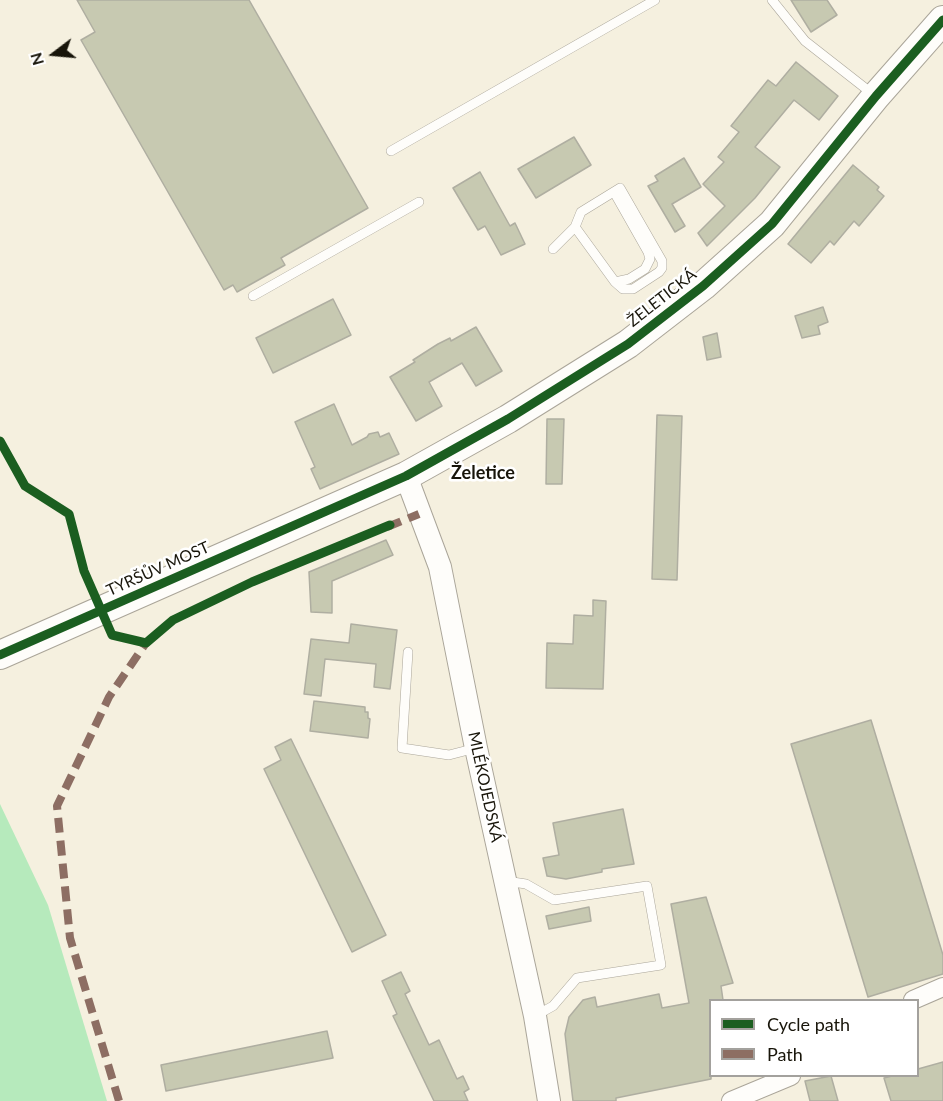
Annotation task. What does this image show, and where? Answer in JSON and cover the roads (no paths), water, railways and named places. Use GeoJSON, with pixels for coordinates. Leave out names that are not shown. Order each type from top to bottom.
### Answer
{"type":"FeatureCollection","features":[{"type":"Feature","properties":{"kind":"main road","name":"ŽELETICKÁ"},"geometry":{"type":"LineString","coordinates":[[328,510],[406,476],[508,419],[628,344],[703,286],[772,224],[876,96],[943,20]]}},
{"type":"Feature","properties":{"kind":"main road","name":"TYRŠŮV MOST"},"geometry":{"type":"LineString","coordinates":[[0,655],[328,510]]}},
{"type":"Feature","properties":{"kind":"street","name":"MLÉKOJEDSKÁ"},"geometry":{"type":"LineString","coordinates":[[406,476],[440,567],[476,748],[535,1017],[549,1101]]}},
{"type":"Feature","properties":{"kind":"street"},"geometry":{"type":"LineString","coordinates":[[916,999],[943,987]]}},
{"type":"Feature","properties":{"kind":"street"},"geometry":{"type":"LineString","coordinates":[[731,1101],[789,1077]]}},
{"type":"Feature","properties":{"kind":"lane"},"geometry":{"type":"LineString","coordinates":[[391,152],[655,0]]}},
{"type":"Feature","properties":{"kind":"lane"},"geometry":{"type":"LineString","coordinates":[[772,0],[805,41],[876,96]]}},
{"type":"Feature","properties":{"kind":"lane"},"geometry":{"type":"LineString","coordinates":[[553,249],[575,227],[581,212],[620,188],[662,261],[660,272],[633,289],[623,289],[615,282],[575,227]]}},
{"type":"Feature","properties":{"kind":"lane"},"geometry":{"type":"LineString","coordinates":[[614,192],[648,252],[650,260],[645,269],[629,279],[615,282]]}},
{"type":"Feature","properties":{"kind":"lane"},"geometry":{"type":"LineString","coordinates":[[253,296],[419,202]]}},
{"type":"Feature","properties":{"kind":"lane"},"geometry":{"type":"LineString","coordinates":[[408,652],[402,748],[449,755],[476,748]]}},
{"type":"Feature","properties":{"kind":"lane"},"geometry":{"type":"LineString","coordinates":[[506,881],[526,884],[554,900],[647,886],[661,965],[577,978],[553,1006],[535,1017]]}},
{"type":"Feature","properties":{"kind":"district","name":"Želetice"},"geometry":{"type":"Point","coordinates":[483,473]}}]}
